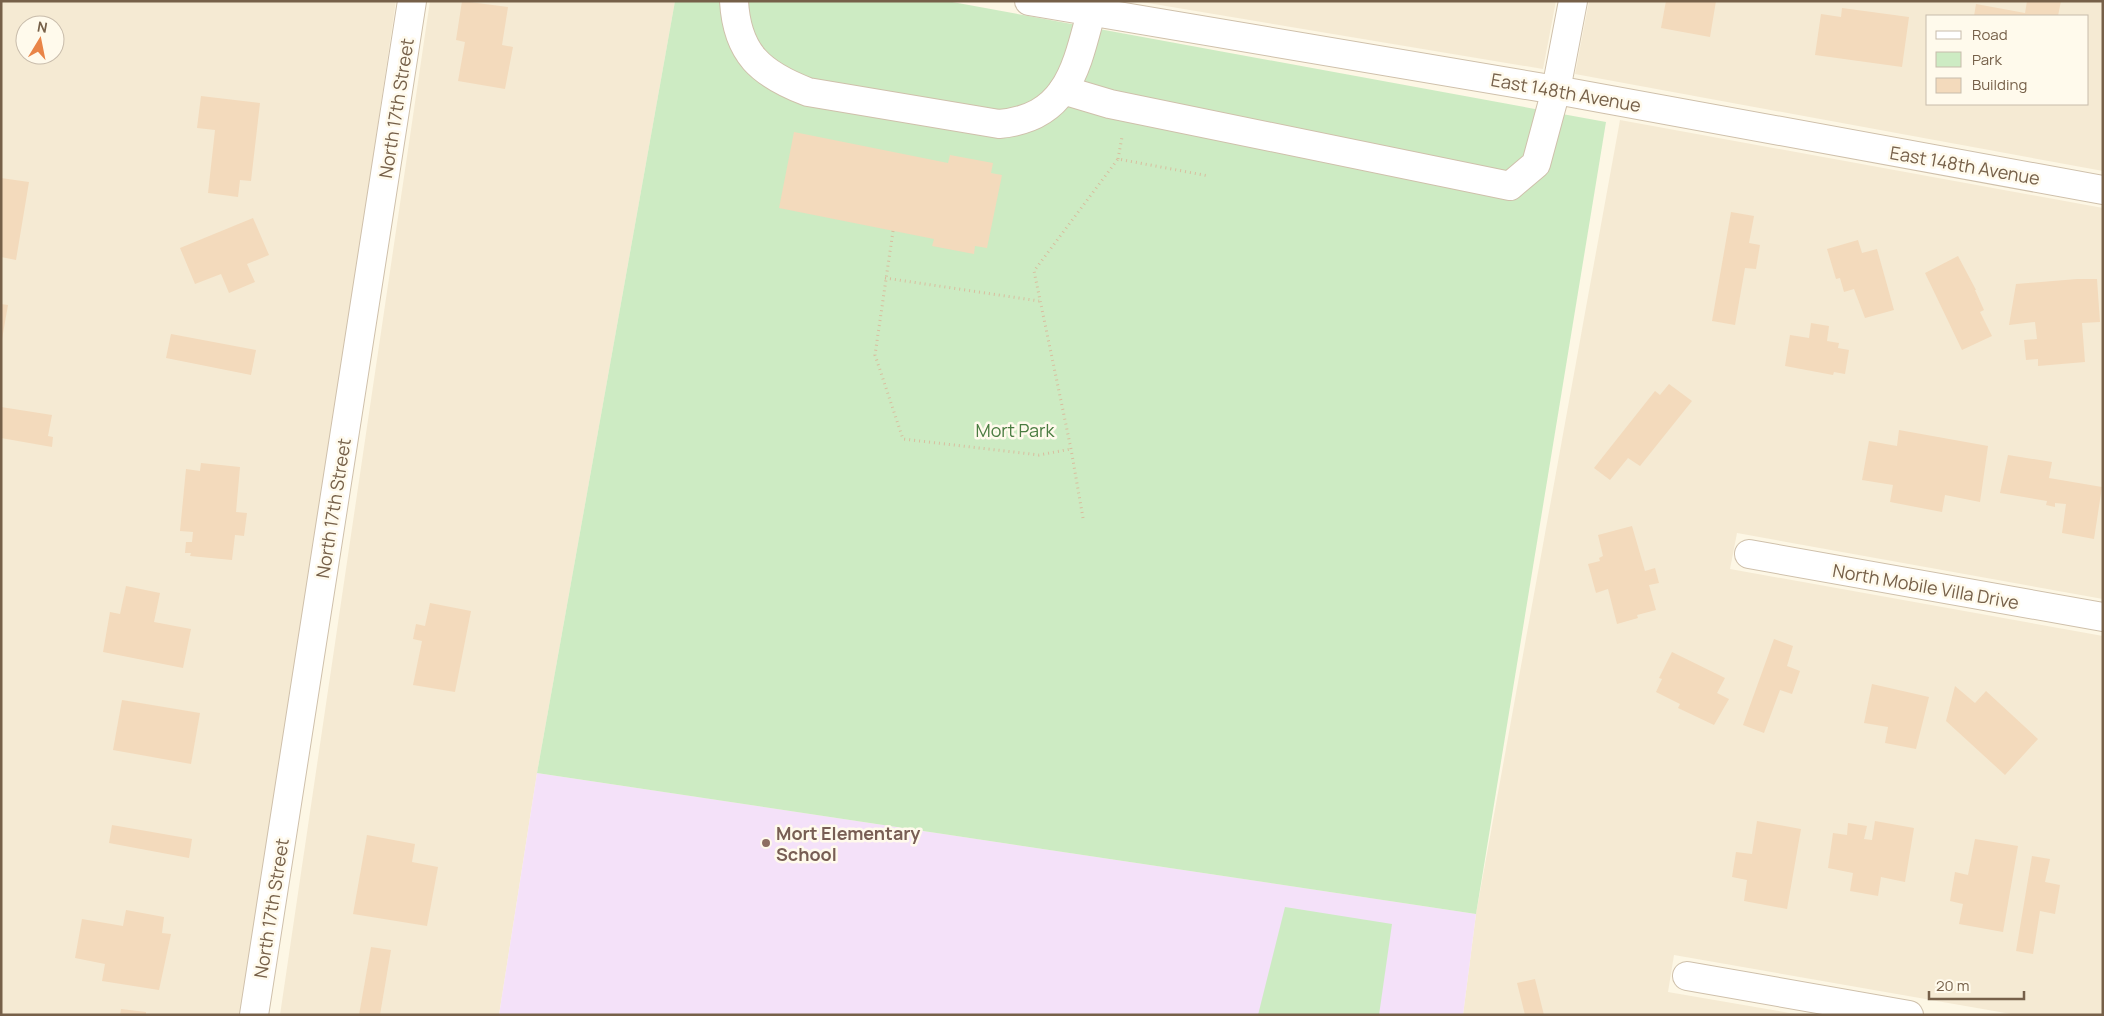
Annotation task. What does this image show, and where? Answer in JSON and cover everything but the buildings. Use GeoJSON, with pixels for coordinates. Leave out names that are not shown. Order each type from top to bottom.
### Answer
{"type":"FeatureCollection","features":[{"type":"Feature","properties":{"kind":"street","name":"North 17th Street"},"geometry":{"type":"LineString","coordinates":[[254,1015],[412,1]]}},
{"type":"Feature","properties":{"kind":"street"},"geometry":{"type":"LineString","coordinates":[[734,1],[739,38],[749,55],[761,67],[782,82],[808,92],[999,124],[1016,122],[1037,115],[1053,104],[1063,90],[1080,55],[1091,13]]}},
{"type":"Feature","properties":{"kind":"street","name":"East 148th Avenue"},"geometry":{"type":"LineString","coordinates":[[1029,1],[1091,13],[1556,90],[2103,190]]}},
{"type":"Feature","properties":{"kind":"street"},"geometry":{"type":"LineString","coordinates":[[1063,90],[1110,104],[1510,186],[1536,164],[1556,90],[1573,1]]}},
{"type":"Feature","properties":{"kind":"street","name":"North Mobile Villa Drive"},"geometry":{"type":"LineString","coordinates":[[1749,554],[2103,617]]}},
{"type":"Feature","properties":{"kind":"street"},"geometry":{"type":"LineString","coordinates":[[1687,976],[1909,1015]]}},
{"type":"Feature","properties":{"kind":"path"},"geometry":{"type":"LineString","coordinates":[[1083,518],[1071,449],[1033,275],[1035,267],[1118,159],[1209,176]]}},
{"type":"Feature","properties":{"kind":"path"},"geometry":{"type":"LineString","coordinates":[[893,230],[875,354],[903,440],[1039,455],[1071,449]]}},
{"type":"Feature","properties":{"kind":"path"},"geometry":{"type":"LineString","coordinates":[[885,278],[1039,301]]}},
{"type":"Feature","properties":{"kind":"shaded area"},"geometry":{"type":"Polygon","coordinates":[[[1,1],[396,1],[247,1015],[1,1015],[1,1]]]}},
{"type":"Feature","properties":{"kind":"shaded area"},"geometry":{"type":"Polygon","coordinates":[[[430,1],[675,1],[537,773],[499,1015],[280,1015],[430,1]]]}},
{"type":"Feature","properties":{"kind":"shaded area"},"geometry":{"type":"Polygon","coordinates":[[[1136,1],[1556,1],[1543,69],[1136,1]]]}},
{"type":"Feature","properties":{"kind":"shaded area"},"geometry":{"type":"Polygon","coordinates":[[[1589,1],[2103,1],[2103,171],[1575,74],[1589,1]]]}},
{"type":"Feature","properties":{"kind":"shaded area"},"geometry":{"type":"Polygon","coordinates":[[[1620,120],[2103,208],[2103,599],[1737,533],[1730,569],[2103,636],[2103,1015],[2017,1015],[1674,955],[1668,992],[1801,1015],[1463,1015],[1476,914],[1620,120]]]}},
{"type":"Feature","properties":{"kind":"shaded area","name":"Mort Elementary School"},"geometry":{"type":"Polygon","coordinates":[[[537,773],[1476,914],[1463,1015],[499,1015],[537,773]]]}},
{"type":"Feature","properties":{"kind":"green space","name":"Mort Park"},"geometry":{"type":"Polygon","coordinates":[[[675,1],[947,1],[1606,122],[1476,914],[537,773],[675,1]]]}},
{"type":"Feature","properties":{"kind":"green space"},"geometry":{"type":"Polygon","coordinates":[[[1285,907],[1392,924],[1379,1015],[1258,1015],[1285,907]]]}},
{"type":"Feature","properties":{"kind":"place","name":"Mort Elementary School"},"geometry":{"type":"Point","coordinates":[766,843]}}]}
